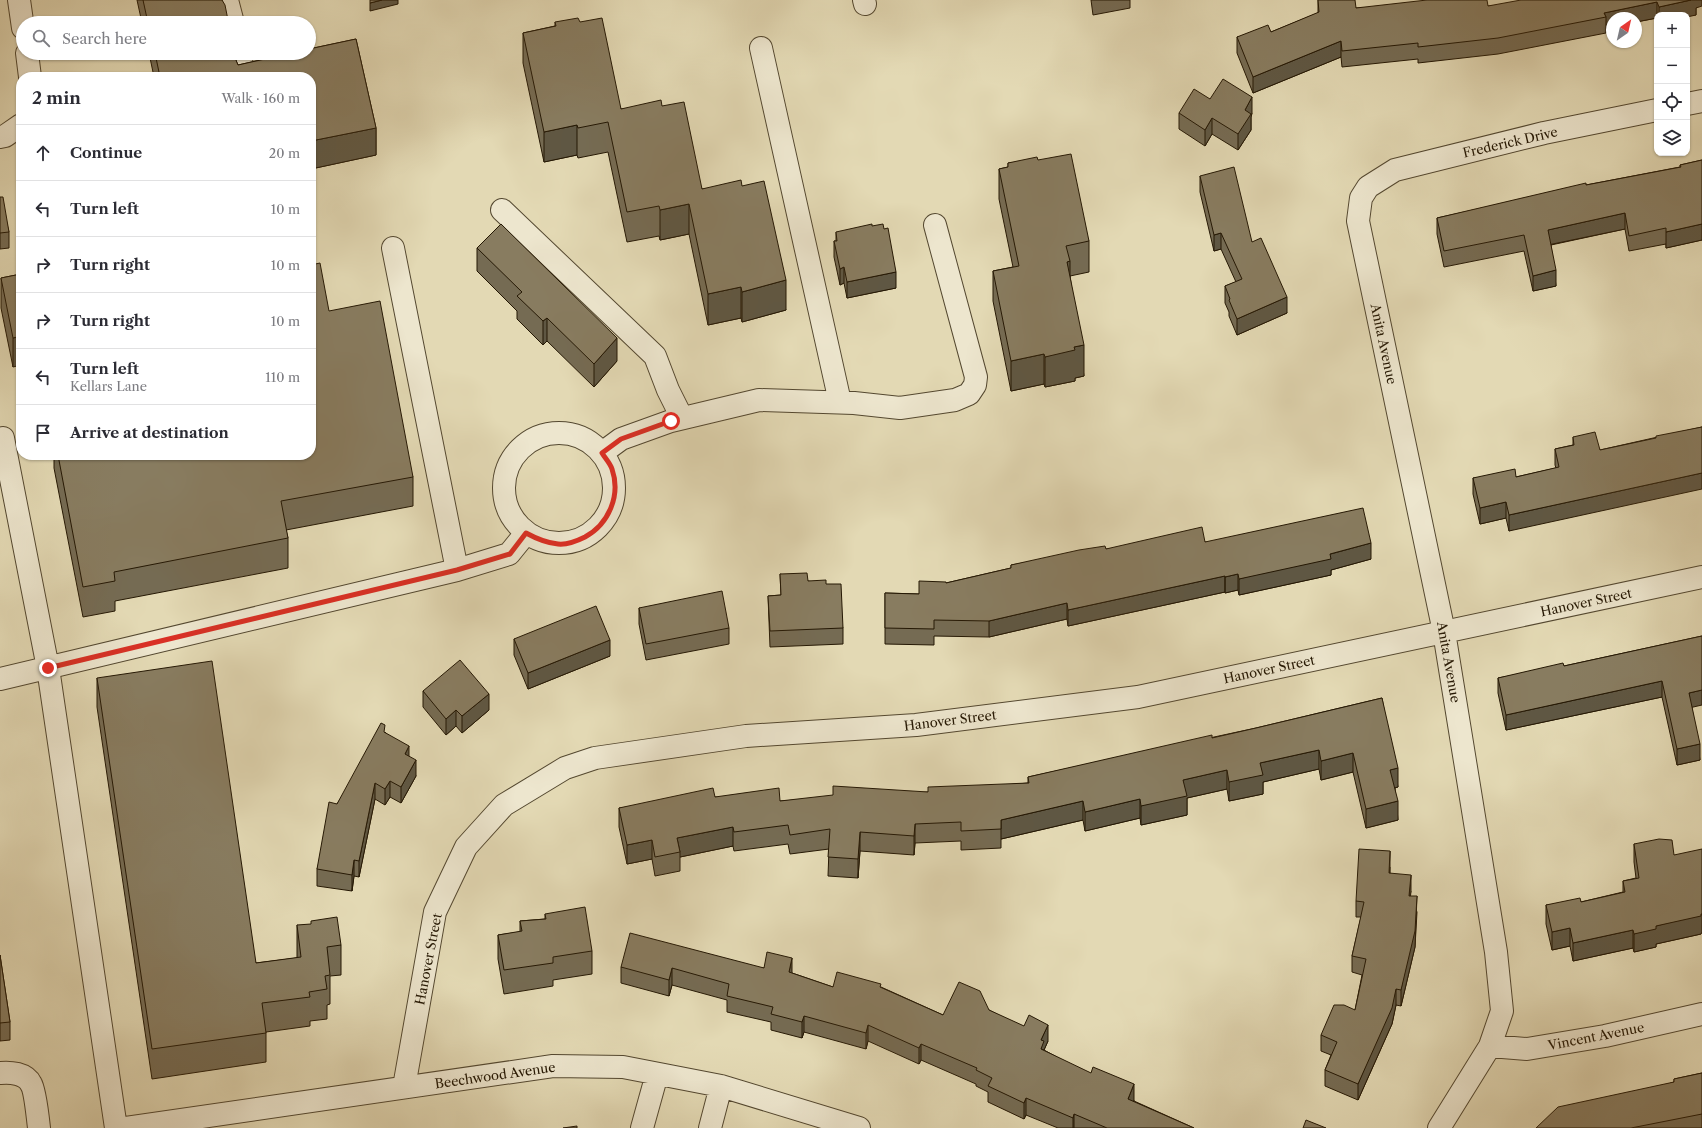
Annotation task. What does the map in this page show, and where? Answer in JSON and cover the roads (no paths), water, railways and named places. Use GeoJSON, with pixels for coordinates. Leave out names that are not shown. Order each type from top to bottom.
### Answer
{"type":"FeatureCollection","features":[{"type":"Feature","properties":{"kind":"street"},"geometry":{"type":"LineString","coordinates":[[19,0],[21,16]]}},
{"type":"Feature","properties":{"kind":"street"},"geometry":{"type":"LineString","coordinates":[[227,0],[231,16]]}},
{"type":"Feature","properties":{"kind":"street"},"geometry":{"type":"LineString","coordinates":[[761,48],[840,402]]}},
{"type":"Feature","properties":{"kind":"street"},"geometry":{"type":"LineString","coordinates":[[28,60],[29,72]]}},
{"type":"Feature","properties":{"kind":"street"},"geometry":{"type":"LineString","coordinates":[[241,60],[244,72]]}},
{"type":"Feature","properties":{"kind":"street"},"geometry":{"type":"LineString","coordinates":[[1690,103],[1702,101]]}},
{"type":"Feature","properties":{"kind":"street","name":"Frederick Drive"},"geometry":{"type":"LineString","coordinates":[[1368,187],[1395,170],[1544,133],[1654,111]]}},
{"type":"Feature","properties":{"kind":"street"},"geometry":{"type":"LineString","coordinates":[[0,137],[5,136],[16,128]]}},
{"type":"Feature","properties":{"kind":"street","name":"Anita Avenue"},"geometry":{"type":"LineString","coordinates":[[1368,187],[1361,198],[1358,221],[1444,632],[1496,952],[1502,1011],[1490,1046],[1439,1128]]}},
{"type":"Feature","properties":{"kind":"street"},"geometry":{"type":"LineString","coordinates":[[502,210],[655,356],[668,390],[682,418]]}},
{"type":"Feature","properties":{"kind":"street"},"geometry":{"type":"LineString","coordinates":[[602,453],[621,439],[671,421],[759,400],[840,402],[900,408],[955,400],[969,394],[975,385],[976,377],[936,225]]}},
{"type":"Feature","properties":{"kind":"street"},"geometry":{"type":"LineString","coordinates":[[393,248],[457,570]]}},
{"type":"Feature","properties":{"kind":"street"},"geometry":{"type":"LineString","coordinates":[[552,433],[572,434],[588,441],[602,453],[612,468],[615,486],[613,504],[606,520],[594,533],[578,541],[560,544],[542,541],[526,533],[513,519],[505,502],[504,483],[508,465],[519,450],[535,438],[552,433]]}},
{"type":"Feature","properties":{"kind":"street"},"geometry":{"type":"LineString","coordinates":[[3,438],[48,668],[116,1128]]}},
{"type":"Feature","properties":{"kind":"street"},"geometry":{"type":"LineString","coordinates":[[0,679],[457,570],[510,554],[526,533]]}},
{"type":"Feature","properties":{"kind":"street","name":"Hanover Street"},"geometry":{"type":"LineString","coordinates":[[404,1087],[435,912],[466,847],[504,805],[565,768],[595,758],[746,736],[916,724],[1138,697],[1702,577]]}},
{"type":"Feature","properties":{"kind":"street","name":"Vincent Avenue"},"geometry":{"type":"LineString","coordinates":[[1490,1046],[1527,1049],[1605,1036],[1702,1014]]}},
{"type":"Feature","properties":{"kind":"street","name":"Beechwood Avenue"},"geometry":{"type":"LineString","coordinates":[[126,1128],[553,1066],[623,1067],[721,1086],[848,1126]]}},
{"type":"Feature","properties":{"kind":"street"},"geometry":{"type":"LineString","coordinates":[[0,1073],[9,1072],[23,1075],[32,1083],[39,1128]]}},
{"type":"Feature","properties":{"kind":"street"},"geometry":{"type":"LineString","coordinates":[[642,1128],[656,1074]]}},
{"type":"Feature","properties":{"kind":"street"},"geometry":{"type":"LineString","coordinates":[[710,1128],[721,1086]]}}]}
